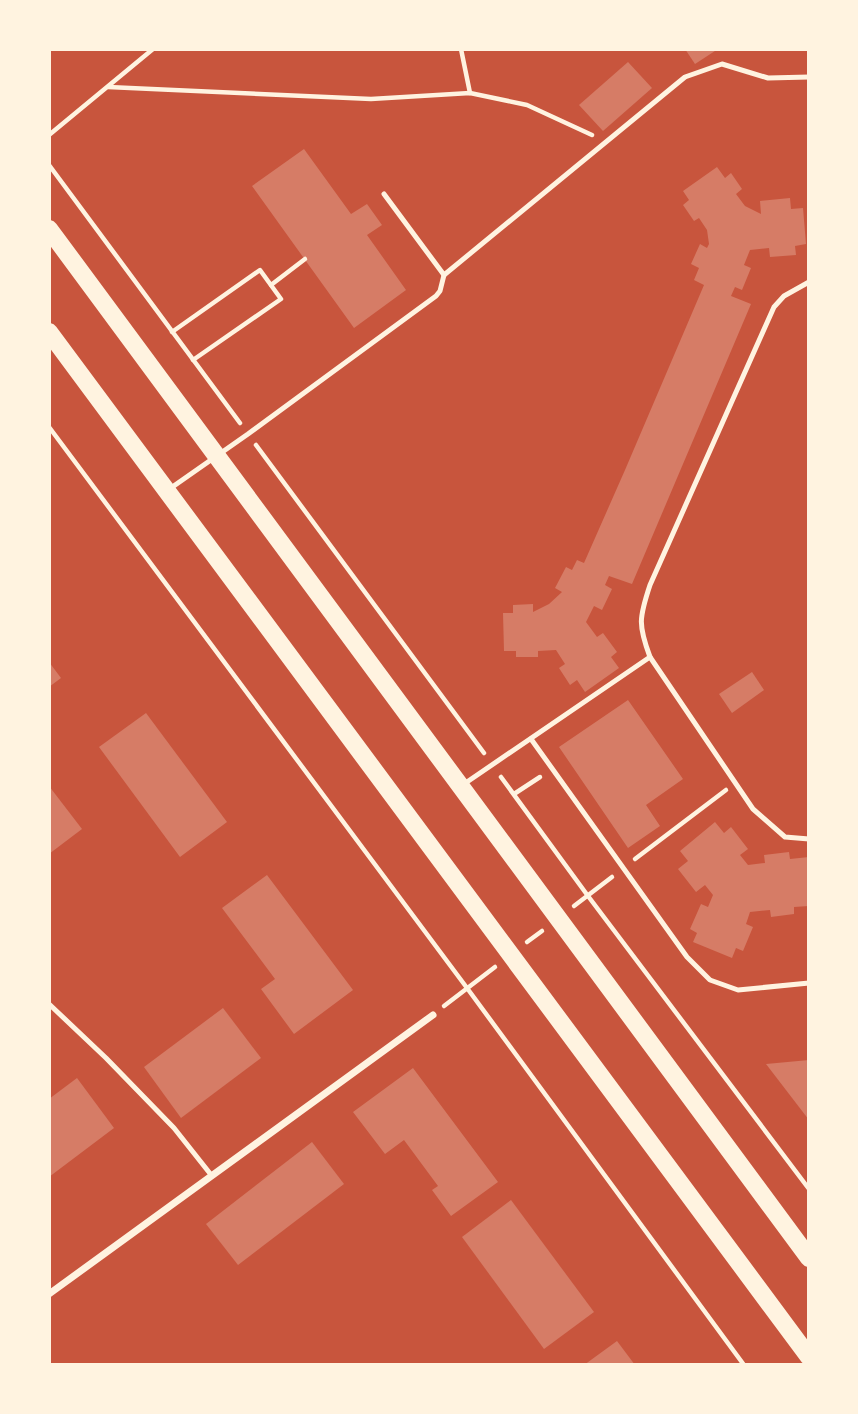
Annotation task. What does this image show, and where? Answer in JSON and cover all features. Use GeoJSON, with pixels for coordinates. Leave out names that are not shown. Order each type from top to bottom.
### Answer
{"type":"FeatureCollection","features":[{"type":"Feature","properties":{"kind":"main road"},"geometry":{"type":"LineString","coordinates":[[49,229],[809,1258]]}},
{"type":"Feature","properties":{"kind":"main road"},"geometry":{"type":"LineString","coordinates":[[49,332],[809,1357]]}},
{"type":"Feature","properties":{"kind":"street"},"geometry":{"type":"LineString","coordinates":[[49,1294],[433,1015]]}},
{"type":"Feature","properties":{"kind":"lane"},"geometry":{"type":"LineString","coordinates":[[168,491],[436,296],[444,275],[685,77],[722,64],[768,78],[809,77]]}},
{"type":"Feature","properties":{"kind":"lane"},"geometry":{"type":"LineString","coordinates":[[384,194],[444,275]]}},
{"type":"Feature","properties":{"kind":"lane"},"geometry":{"type":"LineString","coordinates":[[809,282],[784,296],[774,307],[650,585],[641,611],[641,634],[650,657],[753,809],[785,837],[809,839]]}},
{"type":"Feature","properties":{"kind":"lane"},"geometry":{"type":"LineString","coordinates":[[461,786],[650,657]]}},
{"type":"Feature","properties":{"kind":"lane"},"geometry":{"type":"LineString","coordinates":[[531,739],[687,957],[710,980],[738,990],[809,983]]}},
{"type":"Feature","properties":{"kind":"lane"},"geometry":{"type":"LineString","coordinates":[[49,1004],[174,1128],[212,1176]]}},
{"type":"Feature","properties":{"kind":"path"},"geometry":{"type":"LineString","coordinates":[[49,135],[153,49]]}},
{"type":"Feature","properties":{"kind":"path"},"geometry":{"type":"LineString","coordinates":[[461,49],[470,93]]}},
{"type":"Feature","properties":{"kind":"path"},"geometry":{"type":"LineString","coordinates":[[108,87],[372,99],[470,93],[527,105],[607,142]]}},
{"type":"Feature","properties":{"kind":"path"},"geometry":{"type":"LineString","coordinates":[[49,165],[588,896],[809,1189]]}},
{"type":"Feature","properties":{"kind":"path"},"geometry":{"type":"LineString","coordinates":[[271,285],[305,260]]}},
{"type":"Feature","properties":{"kind":"path"},"geometry":{"type":"LineString","coordinates":[[172,332],[260,270],[281,299],[193,359]]}},
{"type":"Feature","properties":{"kind":"path"},"geometry":{"type":"LineString","coordinates":[[49,427],[744,1365]]}},
{"type":"Feature","properties":{"kind":"path"},"geometry":{"type":"LineString","coordinates":[[514,794],[552,769]]}},
{"type":"Feature","properties":{"kind":"path"},"geometry":{"type":"LineString","coordinates":[[588,896],[735,783]]}},
{"type":"Feature","properties":{"kind":"path"},"geometry":{"type":"LineString","coordinates":[[433,1015],[466,989]]}},
{"type":"Feature","properties":{"kind":"building"},"geometry":{"type":"Polygon","coordinates":[[[685,49],[718,49],[695,64],[685,49]]]}},
{"type":"Feature","properties":{"kind":"building"},"geometry":{"type":"Polygon","coordinates":[[[628,62],[652,88],[603,131],[579,105],[628,62]]]}},
{"type":"Feature","properties":{"kind":"building"},"geometry":{"type":"Polygon","coordinates":[[[304,149],[351,214],[367,204],[382,225],[367,235],[406,290],[354,328],[252,186],[304,149]]]}},
{"type":"Feature","properties":{"kind":"building"},"geometry":{"type":"Polygon","coordinates":[[[717,167],[725,178],[731,173],[742,189],[736,194],[745,206],[761,214],[760,201],[790,198],[791,209],[803,208],[806,244],[795,246],[796,255],[770,257],[769,248],[750,250],[744,265],[751,268],[742,290],[735,287],[731,296],[751,304],[632,584],[609,576],[605,585],[612,589],[602,610],[594,606],[586,622],[597,637],[603,633],[617,652],[611,657],[619,668],[585,692],[577,680],[570,685],[559,668],[565,664],[556,650],[538,651],[538,657],[516,657],[516,651],[504,651],[503,613],[513,613],[513,605],[533,604],[533,612],[549,604],[562,592],[555,588],[566,567],[572,570],[577,560],[584,563],[704,285],[694,280],[699,268],[691,264],[700,244],[707,248],[709,244],[707,230],[699,218],[694,221],[683,205],[689,200],[683,191],[717,167]]]}},
{"type":"Feature","properties":{"kind":"building"},"geometry":{"type":"Polygon","coordinates":[[[49,662],[61,678],[49,687],[49,662]]]}},
{"type":"Feature","properties":{"kind":"building"},"geometry":{"type":"Polygon","coordinates":[[[752,672],[764,690],[732,713],[719,694],[752,672]]]}},
{"type":"Feature","properties":{"kind":"building"},"geometry":{"type":"Polygon","coordinates":[[[628,700],[683,779],[646,805],[660,826],[628,848],[559,747],[628,700]]]}},
{"type":"Feature","properties":{"kind":"building"},"geometry":{"type":"Polygon","coordinates":[[[146,713],[227,822],[180,857],[99,747],[146,713]]]}},
{"type":"Feature","properties":{"kind":"building"},"geometry":{"type":"Polygon","coordinates":[[[49,786],[82,829],[49,854],[49,786]]]}},
{"type":"Feature","properties":{"kind":"building"},"geometry":{"type":"Polygon","coordinates":[[[715,822],[724,833],[731,827],[748,849],[740,855],[748,865],[765,863],[764,855],[789,852],[790,859],[809,857],[809,906],[794,907],[794,914],[771,917],[770,910],[750,912],[746,924],[753,927],[743,951],[736,948],[732,958],[693,942],[697,933],[690,929],[701,904],[708,907],[713,895],[705,885],[696,892],[678,869],[688,861],[680,851],[715,822]]]}},
{"type":"Feature","properties":{"kind":"building"},"geometry":{"type":"Polygon","coordinates":[[[267,875],[353,990],[294,1034],[261,989],[275,979],[222,908],[267,875]]]}},
{"type":"Feature","properties":{"kind":"building"},"geometry":{"type":"Polygon","coordinates":[[[223,1008],[261,1058],[181,1118],[144,1067],[223,1008]]]}},
{"type":"Feature","properties":{"kind":"building"},"geometry":{"type":"Polygon","coordinates":[[[809,1060],[809,1120],[766,1064],[809,1060]]]}},
{"type":"Feature","properties":{"kind":"building"},"geometry":{"type":"Polygon","coordinates":[[[413,1068],[498,1182],[451,1216],[432,1190],[438,1186],[404,1140],[385,1154],[353,1112],[413,1068]]]}},
{"type":"Feature","properties":{"kind":"building"},"geometry":{"type":"Polygon","coordinates":[[[77,1078],[114,1128],[49,1177],[49,1099],[77,1078]]]}},
{"type":"Feature","properties":{"kind":"building"},"geometry":{"type":"Polygon","coordinates":[[[312,1142],[344,1184],[238,1265],[206,1224],[312,1142]]]}},
{"type":"Feature","properties":{"kind":"building"},"geometry":{"type":"Polygon","coordinates":[[[511,1200],[594,1312],[544,1349],[462,1237],[511,1200]]]}},
{"type":"Feature","properties":{"kind":"building"},"geometry":{"type":"Polygon","coordinates":[[[617,1341],[635,1365],[584,1365],[617,1341]]]}}]}
